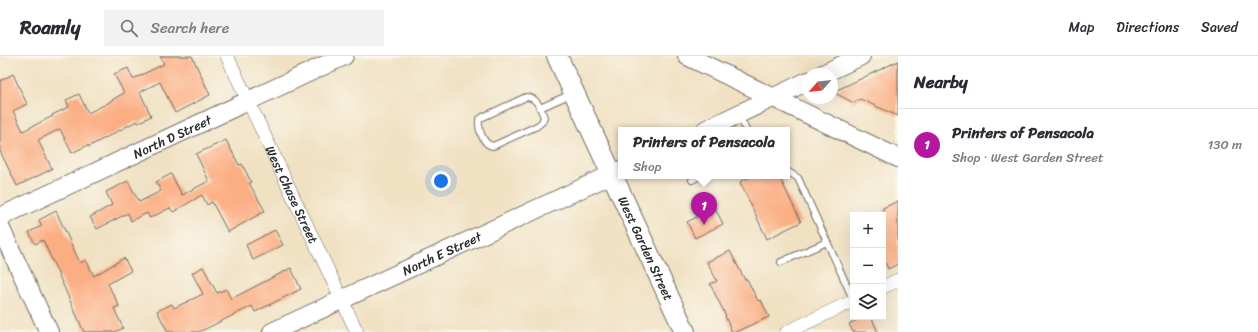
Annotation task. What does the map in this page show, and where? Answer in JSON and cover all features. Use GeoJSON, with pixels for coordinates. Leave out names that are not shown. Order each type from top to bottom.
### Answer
{"type":"FeatureCollection","features":[{"type":"Feature","properties":{"kind":"main road","name":"West Garden Street"},"geometry":{"type":"LineString","coordinates":[[557,56],[574,93],[616,172]]}},
{"type":"Feature","properties":{"kind":"main road","name":"West Garden Street"},"geometry":{"type":"LineString","coordinates":[[619,179],[685,332]]}},
{"type":"Feature","properties":{"kind":"street","name":"West Chase Street"},"geometry":{"type":"LineString","coordinates":[[228,56],[357,332]]}},
{"type":"Feature","properties":{"kind":"street","name":"North D Street"},"geometry":{"type":"LineString","coordinates":[[0,217],[344,56]]}},
{"type":"Feature","properties":{"kind":"street"},"geometry":{"type":"LineString","coordinates":[[687,56],[898,158]]}},
{"type":"Feature","properties":{"kind":"street"},"geometry":{"type":"LineString","coordinates":[[836,68],[861,56]]}},
{"type":"Feature","properties":{"kind":"street"},"geometry":{"type":"LineString","coordinates":[[711,127],[802,84]]}},
{"type":"Feature","properties":{"kind":"street","name":"North E Street"},"geometry":{"type":"LineString","coordinates":[[272,332],[616,172]]}},
{"type":"Feature","properties":{"kind":"street"},"geometry":{"type":"LineString","coordinates":[[0,227],[49,332]]}},
{"type":"Feature","properties":{"kind":"street"},"geometry":{"type":"LineString","coordinates":[[886,286],[898,280]]}},
{"type":"Feature","properties":{"kind":"street"},"geometry":{"type":"LineString","coordinates":[[787,332],[850,301]]}},
{"type":"Feature","properties":{"kind":"lane"},"geometry":{"type":"LineString","coordinates":[[540,108],[574,93]]}},
{"type":"Feature","properties":{"kind":"lane"},"geometry":{"type":"LineString","coordinates":[[526,97],[531,97],[536,100],[540,108],[544,117],[538,126],[493,146],[485,143],[478,127],[479,120],[483,117],[526,97]]}},
{"type":"Feature","properties":{"kind":"lane"},"geometry":{"type":"LineString","coordinates":[[739,114],[745,127]]}},
{"type":"Feature","properties":{"kind":"lane"},"geometry":{"type":"LineString","coordinates":[[790,173],[798,178],[850,293]]}},
{"type":"Feature","properties":{"kind":"lane"},"geometry":{"type":"LineString","coordinates":[[781,262],[827,242]]}},
{"type":"Feature","properties":{"kind":"building"},"geometry":{"type":"Polygon","coordinates":[[[160,56],[192,56],[210,95],[175,113],[160,82],[140,92],[151,116],[138,123],[137,121],[88,147],[88,145],[72,153],[60,129],[38,140],[52,169],[17,186],[0,151],[0,81],[13,74],[27,104],[13,111],[23,131],[69,107],[66,100],[79,94],[88,113],[110,102],[124,93],[114,74],[128,68],[133,79],[164,64],[160,56]]]}},
{"type":"Feature","properties":{"kind":"building"},"geometry":{"type":"Polygon","coordinates":[[[898,61],[898,116],[860,99],[854,103],[838,95],[838,90],[898,61]]]}},
{"type":"Feature","properties":{"kind":"building"},"geometry":{"type":"Polygon","coordinates":[[[226,140],[239,165],[242,164],[251,182],[249,183],[265,211],[228,232],[212,202],[207,205],[202,195],[173,212],[170,208],[150,218],[147,213],[131,221],[128,213],[97,229],[90,217],[112,205],[106,192],[128,181],[139,202],[161,191],[156,182],[171,174],[182,195],[209,181],[196,154],[226,140]]]}},
{"type":"Feature","properties":{"kind":"building"},"geometry":{"type":"Polygon","coordinates":[[[746,179],[780,179],[801,222],[767,239],[740,182],[746,179]]]}},
{"type":"Feature","properties":{"kind":"building"},"geometry":{"type":"Polygon","coordinates":[[[898,201],[898,264],[888,269],[886,265],[886,212],[883,212],[883,208],[898,201]]]}},
{"type":"Feature","properties":{"kind":"building"},"geometry":{"type":"Polygon","coordinates":[[[715,208],[723,224],[695,238],[687,222],[715,208]]]}},
{"type":"Feature","properties":{"kind":"building"},"geometry":{"type":"Polygon","coordinates":[[[56,211],[80,263],[86,260],[94,276],[124,258],[131,271],[108,284],[119,306],[114,308],[123,328],[115,332],[84,332],[43,240],[35,244],[29,232],[42,226],[39,220],[56,211]]]}},
{"type":"Feature","properties":{"kind":"building"},"geometry":{"type":"Polygon","coordinates":[[[275,230],[283,245],[253,260],[246,245],[275,230]]]}},
{"type":"Feature","properties":{"kind":"building"},"geometry":{"type":"Polygon","coordinates":[[[730,251],[745,280],[747,279],[758,301],[761,300],[769,317],[735,332],[732,332],[726,316],[710,284],[717,281],[707,262],[730,251]]]}},
{"type":"Feature","properties":{"kind":"building"},"geometry":{"type":"Polygon","coordinates":[[[203,267],[217,293],[226,289],[231,299],[291,268],[301,289],[255,312],[252,306],[199,332],[168,332],[157,311],[172,304],[174,308],[203,294],[192,273],[203,267]]]}},
{"type":"Feature","properties":{"kind":"building"},"geometry":{"type":"Polygon","coordinates":[[[858,320],[872,320],[878,332],[853,332],[849,324],[858,320]]]}},
{"type":"Feature","properties":{"kind":"place","name":"Printers of Pensacola"},"geometry":{"type":"Point","coordinates":[704,225]}}]}
